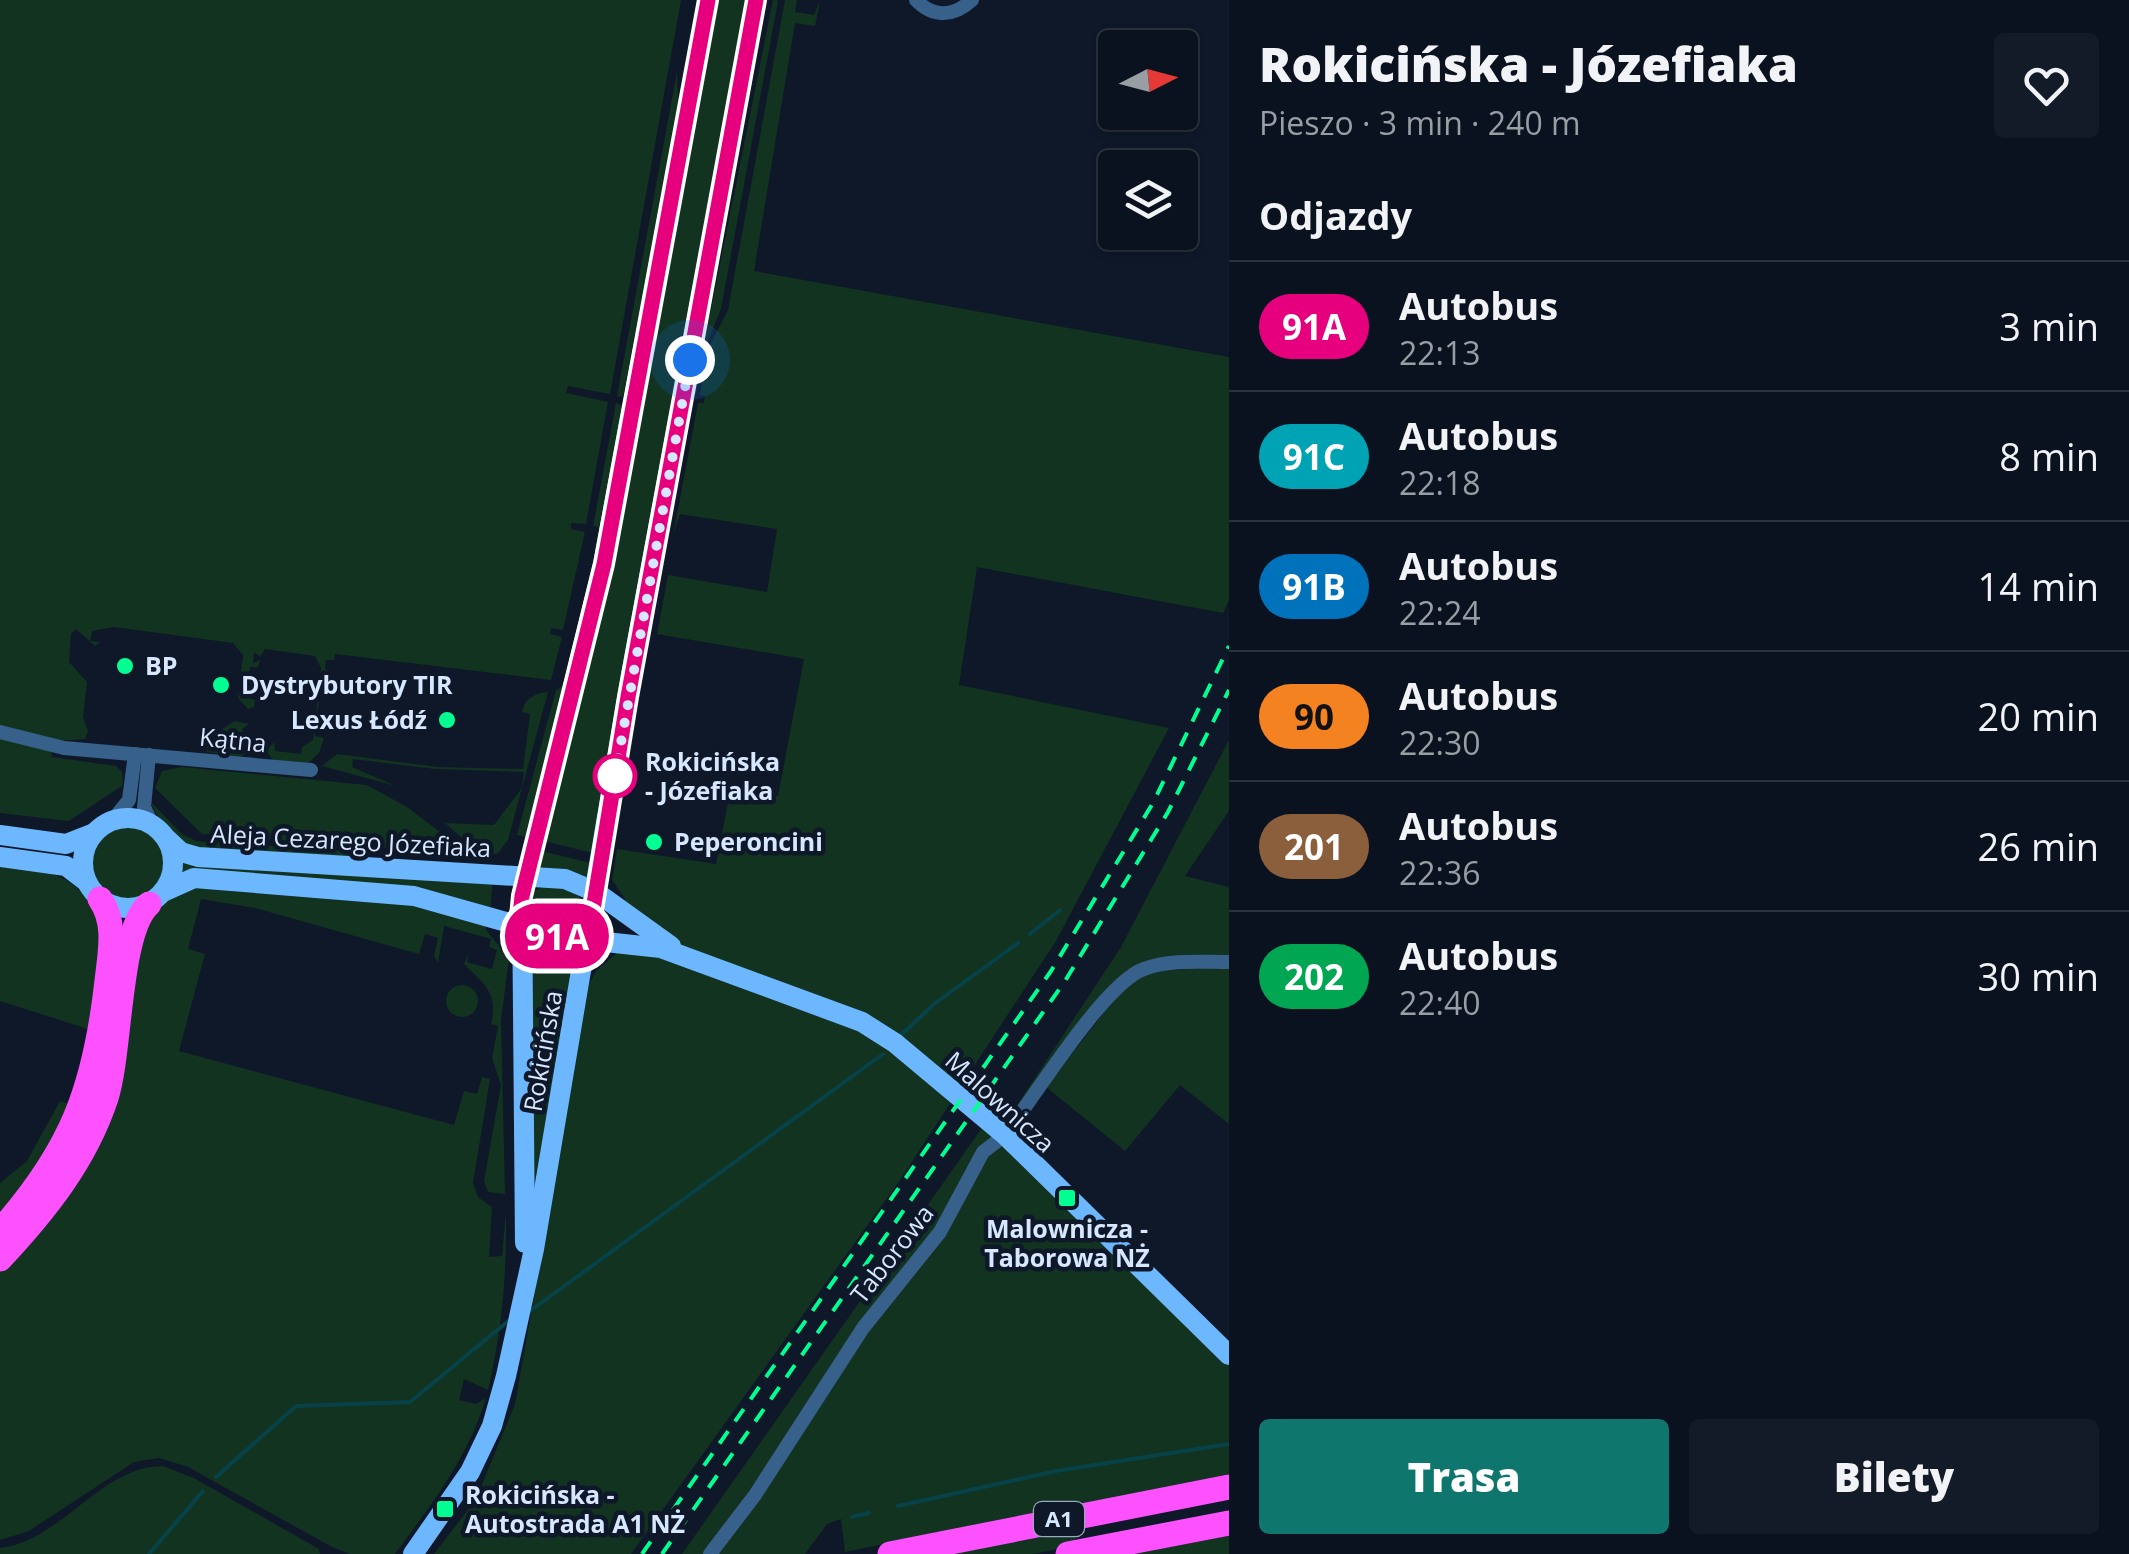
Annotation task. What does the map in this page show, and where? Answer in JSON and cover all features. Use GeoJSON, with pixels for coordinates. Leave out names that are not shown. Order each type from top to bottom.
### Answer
{"type":"FeatureCollection","features":[{"type":"Feature","properties":{"kind":"highway"},"geometry":{"type":"LineString","coordinates":[[0,1231],[57,1161],[92,1080],[111,920],[94,890]]}},
{"type":"Feature","properties":{"kind":"highway"},"geometry":{"type":"LineString","coordinates":[[0,1259],[55,1196],[93,1131],[116,1055],[131,931],[157,897]]}},
{"type":"Feature","properties":{"kind":"highway","name":"A1"},"geometry":{"type":"LineString","coordinates":[[890,1554],[1229,1487]]}},
{"type":"Feature","properties":{"kind":"highway","name":"A1"},"geometry":{"type":"LineString","coordinates":[[1068,1554],[1229,1523]]}},
{"type":"Feature","properties":{"kind":"main road","name":"Rokicińska"},"geometry":{"type":"LineString","coordinates":[[523,1283],[519,926],[526,875],[604,564],[708,0]]}},
{"type":"Feature","properties":{"kind":"main road","name":"Rokicińska"},"geometry":{"type":"LineString","coordinates":[[413,1554],[484,1446],[501,1399],[523,1283],[534,1249],[756,0]]}},
{"type":"Feature","properties":{"kind":"main road"},"geometry":{"type":"LineString","coordinates":[[0,836],[66,844],[128,818],[160,832],[174,862],[157,897],[122,908],[66,866],[0,857]]}},
{"type":"Feature","properties":{"kind":"main road"},"geometry":{"type":"LineString","coordinates":[[94,890],[83,857],[103,827]]}},
{"type":"Feature","properties":{"kind":"main road","name":"Aleja Cezarego Józefiaka"},"geometry":{"type":"LineString","coordinates":[[160,832],[193,856],[526,875],[565,880],[596,892]]}},
{"type":"Feature","properties":{"kind":"main road","name":"Aleja Cezarego Józefiaka"},"geometry":{"type":"LineString","coordinates":[[157,897],[178,882],[198,878],[383,892],[444,902],[519,926],[588,940]]}},
{"type":"Feature","properties":{"kind":"main road","name":"Malownicza"},"geometry":{"type":"LineString","coordinates":[[596,892],[691,957]]}},
{"type":"Feature","properties":{"kind":"main road","name":"Malownicza"},"geometry":{"type":"LineString","coordinates":[[588,940],[648,946],[691,957],[878,1031],[1004,1136],[1229,1355]]}},
{"type":"Feature","properties":{"kind":"street"},"geometry":{"type":"LineString","coordinates":[[916,0],[942,14],[956,12],[972,0]]}},
{"type":"Feature","properties":{"kind":"street","name":"Kątna"},"geometry":{"type":"LineString","coordinates":[[0,732],[55,747],[311,770]]}},
{"type":"Feature","properties":{"kind":"street"},"geometry":{"type":"LineString","coordinates":[[103,827],[130,798],[142,755]]}},
{"type":"Feature","properties":{"kind":"street"},"geometry":{"type":"LineString","coordinates":[[142,755],[144,802],[160,832]]}},
{"type":"Feature","properties":{"kind":"street","name":"Taborowa"},"geometry":{"type":"LineString","coordinates":[[710,1554],[755,1495],[863,1328],[940,1232],[984,1152],[1004,1136],[1126,978],[1160,965],[1229,962]]}},
{"type":"Feature","properties":{"kind":"green space"},"geometry":{"type":"Polygon","coordinates":[[[0,0],[681,0],[610,394],[568,386],[566,393],[608,402],[586,524],[571,523],[571,529],[585,532],[563,630],[551,628],[550,634],[562,637],[551,680],[335,654],[334,660],[326,660],[325,669],[332,671],[322,671],[315,736],[324,738],[319,753],[307,764],[274,761],[266,751],[274,742],[275,751],[301,754],[302,747],[313,740],[321,668],[315,656],[265,649],[260,657],[254,652],[253,663],[260,660],[258,667],[250,667],[246,697],[255,700],[254,707],[248,709],[238,698],[243,655],[233,643],[114,627],[92,631],[90,641],[100,642],[95,646],[76,629],[71,634],[69,662],[87,682],[85,739],[57,741],[0,728],[0,0]]]}},
{"type":"Feature","properties":{"kind":"green space"},"geometry":{"type":"Polygon","coordinates":[[[718,0],[746,0],[593,853],[544,841],[608,592],[718,0]]]}},
{"type":"Feature","properties":{"kind":"green space"},"geometry":{"type":"Polygon","coordinates":[[[773,0],[778,1],[721,309],[705,348],[694,394],[773,0]]]}},
{"type":"Feature","properties":{"kind":"green space"},"geometry":{"type":"Polygon","coordinates":[[[785,0],[797,0],[795,12],[814,15],[820,0],[815,26],[795,23],[754,271],[1229,357],[1229,600],[1223,613],[977,567],[959,685],[1169,728],[1056,941],[961,1086],[878,1022],[686,948],[624,906],[625,899],[612,880],[617,849],[716,864],[731,788],[778,796],[804,659],[657,634],[668,575],[767,592],[777,529],[680,514],[673,536],[698,403],[704,403],[705,396],[700,395],[708,349],[728,310],[785,0]]]}},
{"type":"Feature","properties":{"kind":"green space"},"geometry":{"type":"Polygon","coordinates":[[[677,72],[678,104],[623,397],[617,396],[677,72]]]}},
{"type":"Feature","properties":{"kind":"green space"},"geometry":{"type":"Polygon","coordinates":[[[616,403],[623,406],[599,527],[593,526],[616,403]]]}},
{"type":"Feature","properties":{"kind":"green space"},"geometry":{"type":"Polygon","coordinates":[[[563,686],[525,837],[517,835],[556,690],[563,686]]]}},
{"type":"Feature","properties":{"kind":"green space"},"geometry":{"type":"Polygon","coordinates":[[[548,692],[508,840],[498,853],[488,856],[202,834],[155,788],[162,771],[182,767],[367,785],[407,807],[465,851],[470,845],[445,823],[494,825],[522,788],[524,772],[435,769],[353,759],[352,767],[396,786],[322,766],[337,754],[438,767],[523,769],[530,714],[522,712],[523,707],[531,698],[548,692]]]}},
{"type":"Feature","properties":{"kind":"green space"},"geometry":{"type":"Polygon","coordinates":[[[235,721],[249,724],[242,729],[248,752],[240,757],[207,752],[206,742],[212,735],[218,745],[228,739],[222,729],[235,721]]]}},
{"type":"Feature","properties":{"kind":"green space"},"geometry":{"type":"Polygon","coordinates":[[[0,737],[51,751],[52,757],[116,766],[122,772],[123,785],[69,821],[0,813],[0,737]]]}},
{"type":"Feature","properties":{"kind":"green space"},"geometry":{"type":"Polygon","coordinates":[[[1229,740],[1229,811],[1185,876],[1229,887],[1229,957],[1148,961],[1127,970],[1008,1119],[1121,947],[1229,740]]]}},
{"type":"Feature","properties":{"kind":"green space"},"geometry":{"type":"Polygon","coordinates":[[[151,802],[182,834],[196,841],[364,852],[364,856],[207,851],[180,840],[167,828],[151,802]]]}},
{"type":"Feature","properties":{"kind":"green space"},"geometry":{"type":"Polygon","coordinates":[[[128,826],[154,837],[165,863],[154,889],[128,900],[102,889],[91,863],[102,837],[128,826]]]}},
{"type":"Feature","properties":{"kind":"green space"},"geometry":{"type":"Polygon","coordinates":[[[542,851],[591,863],[588,878],[538,868],[542,851]]]}},
{"type":"Feature","properties":{"kind":"green space"},"geometry":{"type":"Polygon","coordinates":[[[182,860],[493,881],[490,910],[181,874],[182,860]]]}},
{"type":"Feature","properties":{"kind":"green space"},"geometry":{"type":"Polygon","coordinates":[[[0,865],[58,876],[80,890],[102,916],[91,1046],[71,1118],[0,1220],[0,1183],[27,1161],[60,1101],[71,1104],[88,1029],[0,1001],[0,865]]]}},
{"type":"Feature","properties":{"kind":"green space"},"geometry":{"type":"Polygon","coordinates":[[[549,883],[582,897],[580,923],[573,930],[533,920],[533,892],[549,883]]]}},
{"type":"Feature","properties":{"kind":"green space"},"geometry":{"type":"Polygon","coordinates":[[[189,886],[398,901],[486,923],[486,930],[509,958],[501,1021],[505,1194],[488,1192],[484,1181],[501,1085],[492,1058],[498,1026],[491,1024],[493,1004],[488,989],[464,964],[469,953],[467,962],[492,969],[497,950],[489,947],[491,939],[444,926],[438,963],[434,956],[438,938],[425,934],[419,954],[255,908],[201,899],[188,949],[205,954],[179,1051],[454,1125],[464,1091],[477,1094],[482,1077],[490,1079],[473,1183],[478,1197],[492,1207],[489,1257],[502,1256],[506,1212],[503,1302],[493,1368],[488,1390],[464,1379],[459,1400],[476,1404],[486,1398],[478,1420],[447,1480],[395,1554],[350,1554],[332,1547],[188,1467],[159,1458],[134,1462],[29,1531],[0,1540],[0,1271],[140,929],[176,892],[189,886]]]}},
{"type":"Feature","properties":{"kind":"green space"},"geometry":{"type":"Polygon","coordinates":[[[618,952],[649,952],[867,1030],[953,1099],[900,1180],[631,1554],[434,1554],[476,1499],[515,1404],[589,985],[596,971],[618,952]]]}},
{"type":"Feature","properties":{"kind":"green space"},"geometry":{"type":"Polygon","coordinates":[[[529,960],[573,968],[535,1181],[533,1179],[529,960]]]}},
{"type":"Feature","properties":{"kind":"green space"},"geometry":{"type":"Polygon","coordinates":[[[1229,967],[1229,1124],[1180,1085],[1125,1151],[1046,1087],[1128,982],[1157,971],[1229,967]]]}},
{"type":"Feature","properties":{"kind":"green space"},"geometry":{"type":"Polygon","coordinates":[[[462,985],[473,990],[478,1001],[473,1012],[462,1017],[451,1012],[446,1001],[451,990],[462,985]]]}},
{"type":"Feature","properties":{"kind":"green space"},"geometry":{"type":"Polygon","coordinates":[[[984,1125],[995,1135],[947,1213],[704,1554],[682,1554],[984,1125]]]}},
{"type":"Feature","properties":{"kind":"green space"},"geometry":{"type":"Polygon","coordinates":[[[1001,1141],[1229,1363],[1229,1474],[845,1552],[841,1519],[827,1524],[805,1554],[717,1554],[980,1165],[1001,1141]]]}},
{"type":"Feature","properties":{"kind":"green space"},"geometry":{"type":"Polygon","coordinates":[[[163,1466],[194,1478],[319,1549],[320,1554],[0,1554],[0,1548],[43,1532],[120,1478],[140,1469],[163,1466]]]}},
{"type":"Feature","properties":{"kind":"green space"},"geometry":{"type":"Polygon","coordinates":[[[1072,1523],[1077,1545],[1033,1554],[930,1554],[1072,1523]]]}},
{"type":"Feature","properties":{"kind":"green space"},"geometry":{"type":"Polygon","coordinates":[[[1229,1536],[1229,1554],[1130,1554],[1229,1536]]]}},
{"type":"Feature","properties":{"kind":"waterway"},"geometry":{"type":"LineString","coordinates":[[1030,934],[1060,910]]}},
{"type":"Feature","properties":{"kind":"waterway"},"geometry":{"type":"LineString","coordinates":[[900,1036],[934,1004],[1018,943]]}},
{"type":"Feature","properties":{"kind":"waterway"},"geometry":{"type":"LineString","coordinates":[[530,1311],[883,1054]]}},
{"type":"Feature","properties":{"kind":"waterway"},"geometry":{"type":"LineString","coordinates":[[216,1477],[296,1406],[410,1402],[512,1318]]}},
{"type":"Feature","properties":{"kind":"waterway"},"geometry":{"type":"LineString","coordinates":[[898,1506],[1056,1471],[1229,1444]]}},
{"type":"Feature","properties":{"kind":"waterway"},"geometry":{"type":"LineString","coordinates":[[149,1554],[203,1491]]}},
{"type":"Feature","properties":{"kind":"waterway"},"geometry":{"type":"LineString","coordinates":[[852,1517],[869,1513]]}},
{"type":"Feature","properties":{"kind":"railway"},"geometry":{"type":"LineString","coordinates":[[642,1554],[1051,971],[1153,803],[1229,646]]}},
{"type":"Feature","properties":{"kind":"railway"},"geometry":{"type":"LineString","coordinates":[[662,1554],[1065,981],[1168,812],[1229,690]]}},
{"type":"Feature","properties":{"kind":"bus line","name":"91A"},"geometry":{"type":"LineString","coordinates":[[708,0],[604,564],[522,896],[519,926],[568,938],[588,940],[628,697],[756,0]]}},
{"type":"Feature","properties":{"kind":"place","name":"BP"},"geometry":{"type":"Point","coordinates":[125,666]}},
{"type":"Feature","properties":{"kind":"place","name":"Dystrybutory TIR"},"geometry":{"type":"Point","coordinates":[221,685]}},
{"type":"Feature","properties":{"kind":"place","name":"Lexus Łódź"},"geometry":{"type":"Point","coordinates":[447,720]}},
{"type":"Feature","properties":{"kind":"place","name":"Rokicińska - Józefiaka"},"geometry":{"type":"Point","coordinates":[615,776]}},
{"type":"Feature","properties":{"kind":"place","name":"Peperoncini"},"geometry":{"type":"Point","coordinates":[654,842]}},
{"type":"Feature","properties":{"kind":"place","name":"Malownicza - Taborowa NŻ"},"geometry":{"type":"Point","coordinates":[1067,1198]}},
{"type":"Feature","properties":{"kind":"place","name":"Rokicińska - Autostrada A1 NŻ"},"geometry":{"type":"Point","coordinates":[445,1509]}},
{"type":"Feature","properties":{"kind":"route"},"geometry":{"type":"LineString","coordinates":[[615,776],[690,360]]}}]}
